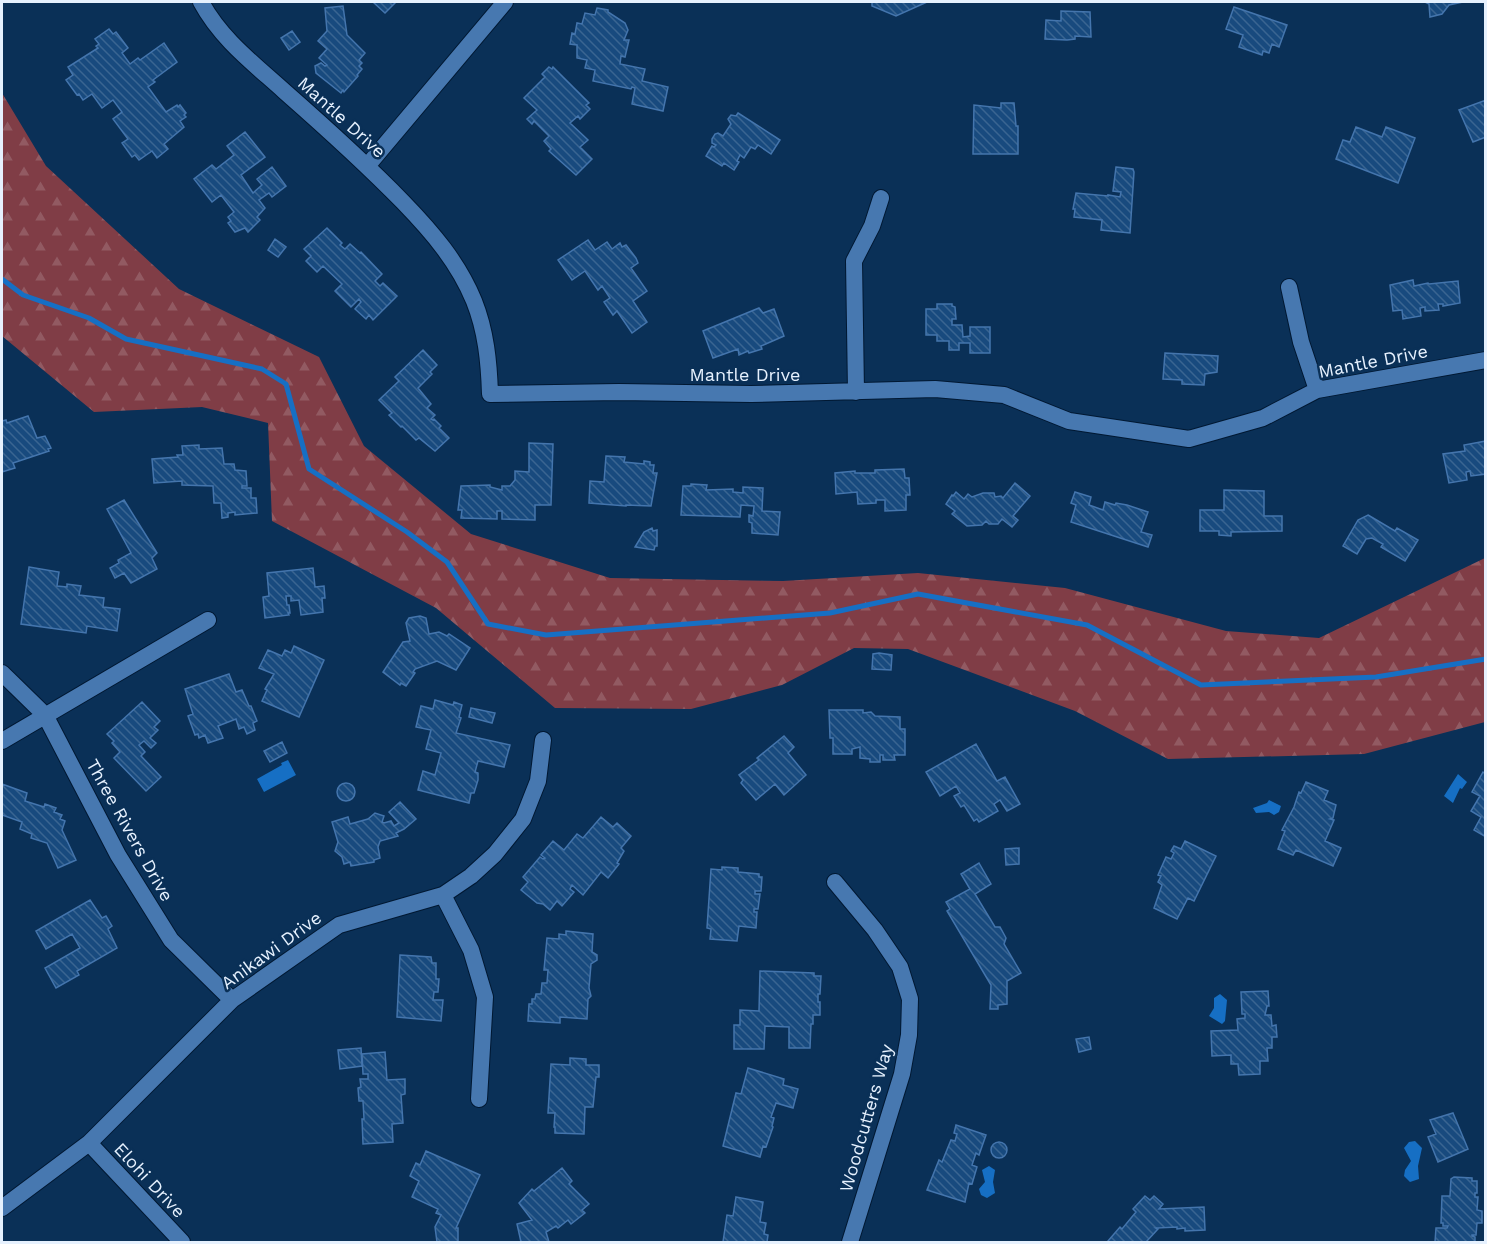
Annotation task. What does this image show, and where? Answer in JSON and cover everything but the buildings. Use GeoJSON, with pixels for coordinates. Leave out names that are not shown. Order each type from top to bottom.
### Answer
{"type":"FeatureCollection","features":[{"type":"Feature","properties":{"kind":"street","name":"Mantle Drive"},"geometry":{"type":"LineString","coordinates":[[201,2],[210,18],[237,50],[368,165],[445,249],[462,274],[475,302],[484,331],[489,361],[490,394],[619,392],[751,394],[935,389],[1004,395],[1069,422],[1189,439],[1263,418],[1317,390],[1485,360]]}},
{"type":"Feature","properties":{"kind":"street"},"geometry":{"type":"LineString","coordinates":[[368,165],[506,2]]}},
{"type":"Feature","properties":{"kind":"street"},"geometry":{"type":"LineString","coordinates":[[856,392],[854,261],[872,226],[881,198]]}},
{"type":"Feature","properties":{"kind":"street"},"geometry":{"type":"LineString","coordinates":[[1289,287],[1301,342],[1317,390]]}},
{"type":"Feature","properties":{"kind":"street"},"geometry":{"type":"LineString","coordinates":[[2,741],[208,620]]}},
{"type":"Feature","properties":{"kind":"street","name":"Three Rivers Drive"},"geometry":{"type":"LineString","coordinates":[[2,673],[45,716],[118,855],[171,940],[232,1000]]}},
{"type":"Feature","properties":{"kind":"street","name":"Anikawi Drive"},"geometry":{"type":"LineString","coordinates":[[2,1208],[89,1143],[232,1000],[339,925],[444,895],[471,876],[495,854],[523,819],[538,781],[543,740]]}},
{"type":"Feature","properties":{"kind":"street","name":"Woodcutters Way"},"geometry":{"type":"LineString","coordinates":[[835,882],[875,930],[900,968],[910,999],[909,1035],[902,1074],[850,1242]]}},
{"type":"Feature","properties":{"kind":"street"},"geometry":{"type":"LineString","coordinates":[[444,895],[471,950],[485,997],[479,1099]]}},
{"type":"Feature","properties":{"kind":"street","name":"Elohi Drive"},"geometry":{"type":"LineString","coordinates":[[89,1143],[182,1242]]}},
{"type":"Feature","properties":{"kind":"green space"},"geometry":{"type":"Polygon","coordinates":[[[2,93],[46,166],[179,289],[319,357],[364,446],[471,534],[610,578],[783,581],[918,573],[1065,588],[1226,631],[1319,638],[1485,558],[1485,722],[1364,754],[1168,759],[1075,711],[908,649],[854,648],[782,685],[691,709],[555,708],[436,608],[272,521],[268,423],[202,407],[94,412],[2,336],[2,93]]]}},
{"type":"Feature","properties":{"kind":"water"},"geometry":{"type":"Polygon","coordinates":[[[288,760],[296,775],[264,792],[257,779],[288,760]]]}},
{"type":"Feature","properties":{"kind":"water"},"geometry":{"type":"Polygon","coordinates":[[[1458,774],[1467,782],[1462,789],[1460,788],[1453,803],[1444,796],[1458,774]]]}},
{"type":"Feature","properties":{"kind":"water"},"geometry":{"type":"Polygon","coordinates":[[[1269,800],[1281,806],[1279,812],[1274,815],[1269,812],[1256,813],[1253,808],[1269,800]]]}},
{"type":"Feature","properties":{"kind":"water"},"geometry":{"type":"Polygon","coordinates":[[[1220,994],[1227,1000],[1225,1021],[1222,1024],[1209,1016],[1214,1008],[1214,998],[1220,994]]]}},
{"type":"Feature","properties":{"kind":"water"},"geometry":{"type":"Polygon","coordinates":[[[1415,1141],[1422,1148],[1418,1166],[1419,1179],[1410,1182],[1404,1176],[1411,1161],[1404,1148],[1409,1142],[1415,1141]]]}},
{"type":"Feature","properties":{"kind":"water"},"geometry":{"type":"Polygon","coordinates":[[[989,1166],[995,1170],[993,1182],[995,1193],[987,1198],[981,1195],[979,1189],[985,1182],[982,1170],[989,1166]]]}},
{"type":"Feature","properties":{"kind":"waterway"},"geometry":{"type":"LineString","coordinates":[[2,279],[23,295],[89,318],[126,339],[262,369],[286,384],[309,469],[407,532],[447,562],[488,624],[546,635],[830,613],[918,594],[1087,625],[1201,685],[1376,677],[1486,659]]}}]}
